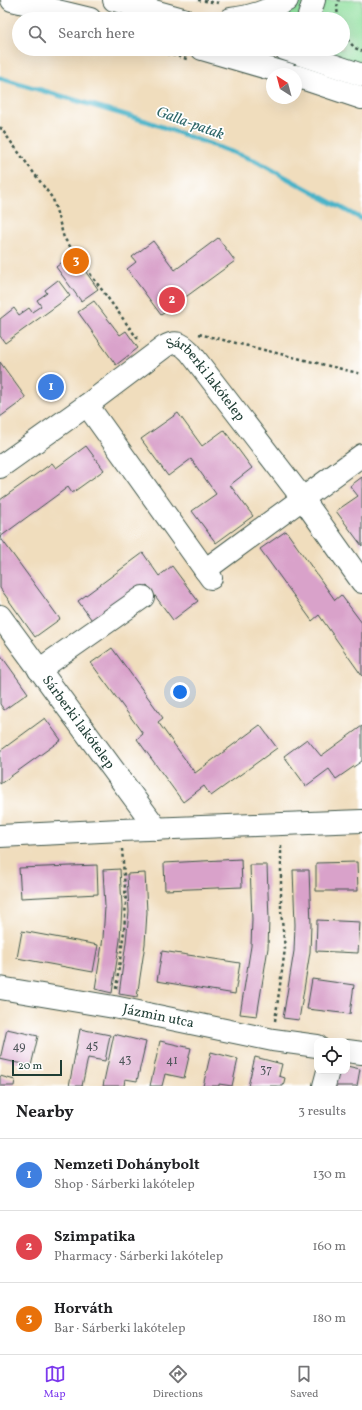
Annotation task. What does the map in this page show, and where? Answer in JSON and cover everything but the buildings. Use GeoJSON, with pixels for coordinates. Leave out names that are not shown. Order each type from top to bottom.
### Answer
{"type":"FeatureCollection","features":[{"type":"Feature","properties":{"kind":"street"},"geometry":{"type":"LineString","coordinates":[[12,0],[61,12]]}},
{"type":"Feature","properties":{"kind":"street"},"geometry":{"type":"LineString","coordinates":[[114,0],[158,12]]}},
{"type":"Feature","properties":{"kind":"street"},"geometry":{"type":"LineString","coordinates":[[264,12],[287,0]]}},
{"type":"Feature","properties":{"kind":"street"},"geometry":{"type":"LineString","coordinates":[[310,12],[314,0]]}},
{"type":"Feature","properties":{"kind":"street"},"geometry":{"type":"LineString","coordinates":[[324,0],[325,12]]}},
{"type":"Feature","properties":{"kind":"street"},"geometry":{"type":"LineString","coordinates":[[226,56],[267,68]]}},
{"type":"Feature","properties":{"kind":"street"},"geometry":{"type":"LineString","coordinates":[[289,68],[291,56]]}},
{"type":"Feature","properties":{"kind":"street"},"geometry":{"type":"LineString","coordinates":[[309,56],[360,74]]}},
{"type":"Feature","properties":{"kind":"street"},"geometry":{"type":"LineString","coordinates":[[343,56],[360,74]]}},
{"type":"Feature","properties":{"kind":"street"},"geometry":{"type":"LineString","coordinates":[[302,78],[362,98]]}},
{"type":"Feature","properties":{"kind":"street","name":"Sárberki lakótelep"},"geometry":{"type":"LineString","coordinates":[[0,467],[87,405],[164,347],[177,343],[184,346],[190,352],[303,499],[362,582]]}},
{"type":"Feature","properties":{"kind":"street"},"geometry":{"type":"LineString","coordinates":[[87,405],[208,574],[303,499],[362,455]]}},
{"type":"Feature","properties":{"kind":"street"},"geometry":{"type":"LineString","coordinates":[[39,670],[144,597]]}},
{"type":"Feature","properties":{"kind":"street","name":"Sárberki lakótelep"},"geometry":{"type":"LineString","coordinates":[[0,616],[157,829]]}},
{"type":"Feature","properties":{"kind":"street"},"geometry":{"type":"LineString","coordinates":[[0,836],[362,821]]}},
{"type":"Feature","properties":{"kind":"street","name":"Jázmin utca"},"geometry":{"type":"LineString","coordinates":[[0,988],[114,1007],[273,1040],[314,1046]]}},
{"type":"Feature","properties":{"kind":"street"},"geometry":{"type":"LineString","coordinates":[[350,1051],[362,1053]]}},
{"type":"Feature","properties":{"kind":"street"},"geometry":{"type":"LineString","coordinates":[[324,1086],[327,1074]]}},
{"type":"Feature","properties":{"kind":"path"},"geometry":{"type":"LineString","coordinates":[[198,0],[217,3],[227,11]]}},
{"type":"Feature","properties":{"kind":"path"},"geometry":{"type":"LineString","coordinates":[[337,12],[339,0]]}},
{"type":"Feature","properties":{"kind":"path"},"geometry":{"type":"LineString","coordinates":[[350,42],[362,51]]}},
{"type":"Feature","properties":{"kind":"path"},"geometry":{"type":"LineString","coordinates":[[0,127],[54,199],[64,238],[144,347]]}},
{"type":"Feature","properties":{"kind":"path"},"geometry":{"type":"LineString","coordinates":[[194,333],[362,374]]}},
{"type":"Feature","properties":{"kind":"path"},"geometry":{"type":"LineString","coordinates":[[273,1040],[286,949],[281,911],[282,825]]}},
{"type":"Feature","properties":{"kind":"path"},"geometry":{"type":"LineString","coordinates":[[114,1007],[124,932],[126,902],[121,830]]}},
{"type":"Feature","properties":{"kind":"green space"},"geometry":{"type":"Polygon","coordinates":[[[300,0],[305,0],[301,12],[282,12],[295,5],[300,0]]]}},
{"type":"Feature","properties":{"kind":"green space"},"geometry":{"type":"Polygon","coordinates":[[[314,0],[362,0],[362,75],[314,56],[350,56],[350,12],[310,12],[314,0]]]}},
{"type":"Feature","properties":{"kind":"waterway","name":"Galla-patak"},"geometry":{"type":"LineString","coordinates":[[0,78],[146,121],[254,160],[362,219]]}},
{"type":"Feature","properties":{"kind":"place","name":"Horváth"},"geometry":{"type":"Point","coordinates":[76,261]}},
{"type":"Feature","properties":{"kind":"place","name":"Szimpatika"},"geometry":{"type":"Point","coordinates":[172,300]}},
{"type":"Feature","properties":{"kind":"place","name":"Nemzeti Dohánybolt"},"geometry":{"type":"Point","coordinates":[51,387]}}]}
